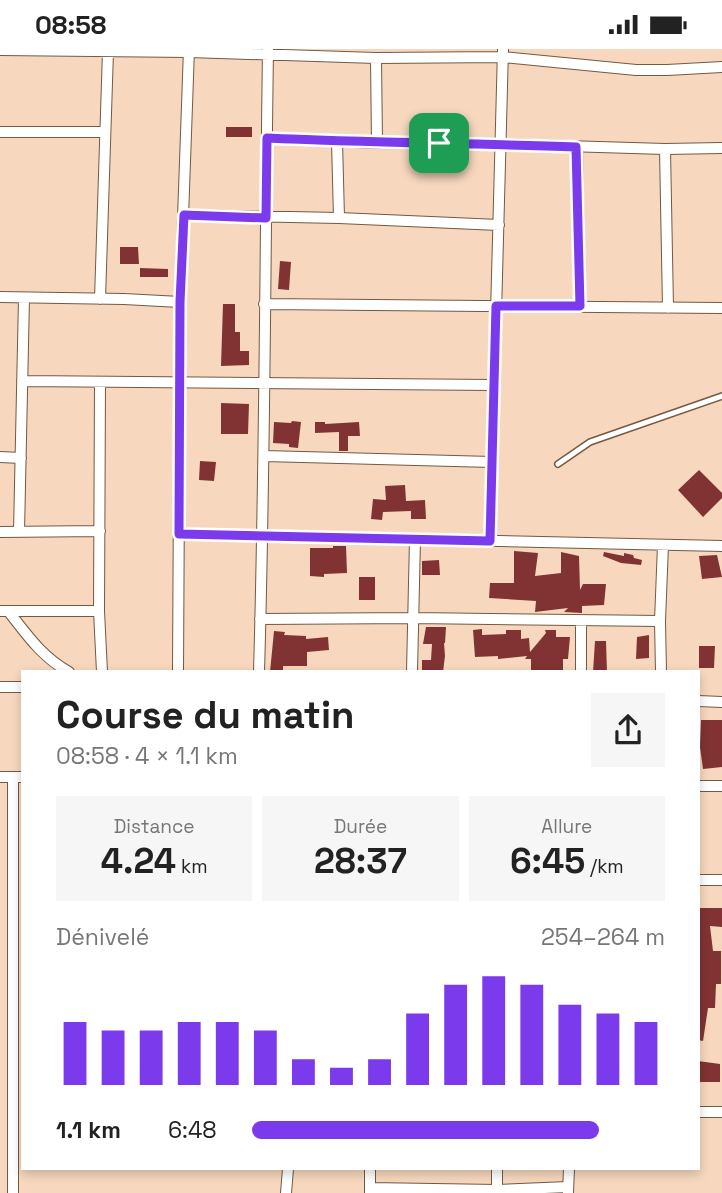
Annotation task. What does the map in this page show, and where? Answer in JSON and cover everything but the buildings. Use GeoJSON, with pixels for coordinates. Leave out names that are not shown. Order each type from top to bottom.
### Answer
{"type":"FeatureCollection","features":[{"type":"Feature","properties":{"kind":"street"},"geometry":{"type":"LineString","coordinates":[[0,50],[268,51],[376,58],[503,53],[636,69],[722,67]]}},
{"type":"Feature","properties":{"kind":"street"},"geometry":{"type":"LineString","coordinates":[[178,670],[180,302],[189,50]]}},
{"type":"Feature","properties":{"kind":"street"},"geometry":{"type":"LineString","coordinates":[[100,299],[108,51]]}},
{"type":"Feature","properties":{"kind":"street"},"geometry":{"type":"LineString","coordinates":[[259,670],[268,51]]}},
{"type":"Feature","properties":{"kind":"street"},"geometry":{"type":"LineString","coordinates":[[490,541],[503,53]]}},
{"type":"Feature","properties":{"kind":"street"},"geometry":{"type":"LineString","coordinates":[[376,58],[377,143]]}},
{"type":"Feature","properties":{"kind":"street"},"geometry":{"type":"LineString","coordinates":[[0,132],[105,132]]}},
{"type":"Feature","properties":{"kind":"street"},"geometry":{"type":"LineString","coordinates":[[267,138],[377,143],[722,148]]}},
{"type":"Feature","properties":{"kind":"street"},"geometry":{"type":"LineString","coordinates":[[337,141],[339,218]]}},
{"type":"Feature","properties":{"kind":"street"},"geometry":{"type":"LineString","coordinates":[[576,147],[580,306]]}},
{"type":"Feature","properties":{"kind":"street"},"geometry":{"type":"LineString","coordinates":[[665,149],[667,308]]}},
{"type":"Feature","properties":{"kind":"street"},"geometry":{"type":"LineString","coordinates":[[184,215],[499,225]]}},
{"type":"Feature","properties":{"kind":"street"},"geometry":{"type":"LineString","coordinates":[[0,297],[180,302]]}},
{"type":"Feature","properties":{"kind":"street"},"geometry":{"type":"LineString","coordinates":[[19,532],[24,298]]}},
{"type":"Feature","properties":{"kind":"street"},"geometry":{"type":"LineString","coordinates":[[264,304],[722,308]]}},
{"type":"Feature","properties":{"kind":"street"},"geometry":{"type":"LineString","coordinates":[[22,381],[494,386]]}},
{"type":"Feature","properties":{"kind":"street"},"geometry":{"type":"LineString","coordinates":[[100,382],[99,611],[102,670]]}},
{"type":"Feature","properties":{"kind":"street"},"geometry":{"type":"LineString","coordinates":[[264,456],[492,462]]}},
{"type":"Feature","properties":{"kind":"street"},"geometry":{"type":"LineString","coordinates":[[0,457],[21,458]]}},
{"type":"Feature","properties":{"kind":"street"},"geometry":{"type":"LineString","coordinates":[[0,532],[100,531]]}},
{"type":"Feature","properties":{"kind":"street"},"geometry":{"type":"LineString","coordinates":[[179,534],[722,546]]}},
{"type":"Feature","properties":{"kind":"street"},"geometry":{"type":"LineString","coordinates":[[412,670],[415,539]]}},
{"type":"Feature","properties":{"kind":"street"},"geometry":{"type":"LineString","coordinates":[[661,670],[663,545]]}},
{"type":"Feature","properties":{"kind":"street"},"geometry":{"type":"LineString","coordinates":[[4,611],[99,611]]}},
{"type":"Feature","properties":{"kind":"street"},"geometry":{"type":"LineString","coordinates":[[4,611],[37,648],[54,664],[65,670]]}},
{"type":"Feature","properties":{"kind":"street"},"geometry":{"type":"LineString","coordinates":[[260,619],[660,621]]}},
{"type":"Feature","properties":{"kind":"street"},"geometry":{"type":"LineString","coordinates":[[581,670],[582,621]]}},
{"type":"Feature","properties":{"kind":"street"},"geometry":{"type":"LineString","coordinates":[[0,687],[21,687]]}},
{"type":"Feature","properties":{"kind":"street"},"geometry":{"type":"LineString","coordinates":[[700,701],[722,702]]}},
{"type":"Feature","properties":{"kind":"street"},"geometry":{"type":"LineString","coordinates":[[0,777],[18,777],[13,868],[13,1193]]}},
{"type":"Feature","properties":{"kind":"street"},"geometry":{"type":"LineString","coordinates":[[700,786],[722,786]]}},
{"type":"Feature","properties":{"kind":"street"},"geometry":{"type":"LineString","coordinates":[[0,867],[13,868]]}},
{"type":"Feature","properties":{"kind":"street"},"geometry":{"type":"LineString","coordinates":[[700,880],[722,880]]}},
{"type":"Feature","properties":{"kind":"street"},"geometry":{"type":"LineString","coordinates":[[0,944],[13,945]]}},
{"type":"Feature","properties":{"kind":"street"},"geometry":{"type":"LineString","coordinates":[[0,1026],[13,1025]]}},
{"type":"Feature","properties":{"kind":"street"},"geometry":{"type":"LineString","coordinates":[[700,1112],[722,1112]]}},
{"type":"Feature","properties":{"kind":"street"},"geometry":{"type":"LineString","coordinates":[[286,1193],[288,1170]]}},
{"type":"Feature","properties":{"kind":"street"},"geometry":{"type":"LineString","coordinates":[[370,1170],[370,1191],[568,1190],[569,1170]]}},
{"type":"Feature","properties":{"kind":"street"},"geometry":{"type":"LineString","coordinates":[[497,1170],[497,1190]]}},
{"type":"Feature","properties":{"kind":"street"},"geometry":{"type":"LineString","coordinates":[[0,1175],[13,1175]]}},
{"type":"Feature","properties":{"kind":"lane"},"geometry":{"type":"LineString","coordinates":[[558,464],[590,442],[722,396]]}},
{"type":"Feature","properties":{"kind":"route"},"geometry":{"type":"LineString","coordinates":[[267,138],[439,143],[576,147],[580,306],[496,306],[490,541],[179,534],[180,302],[184,215],[266,218],[267,138]]}}]}
